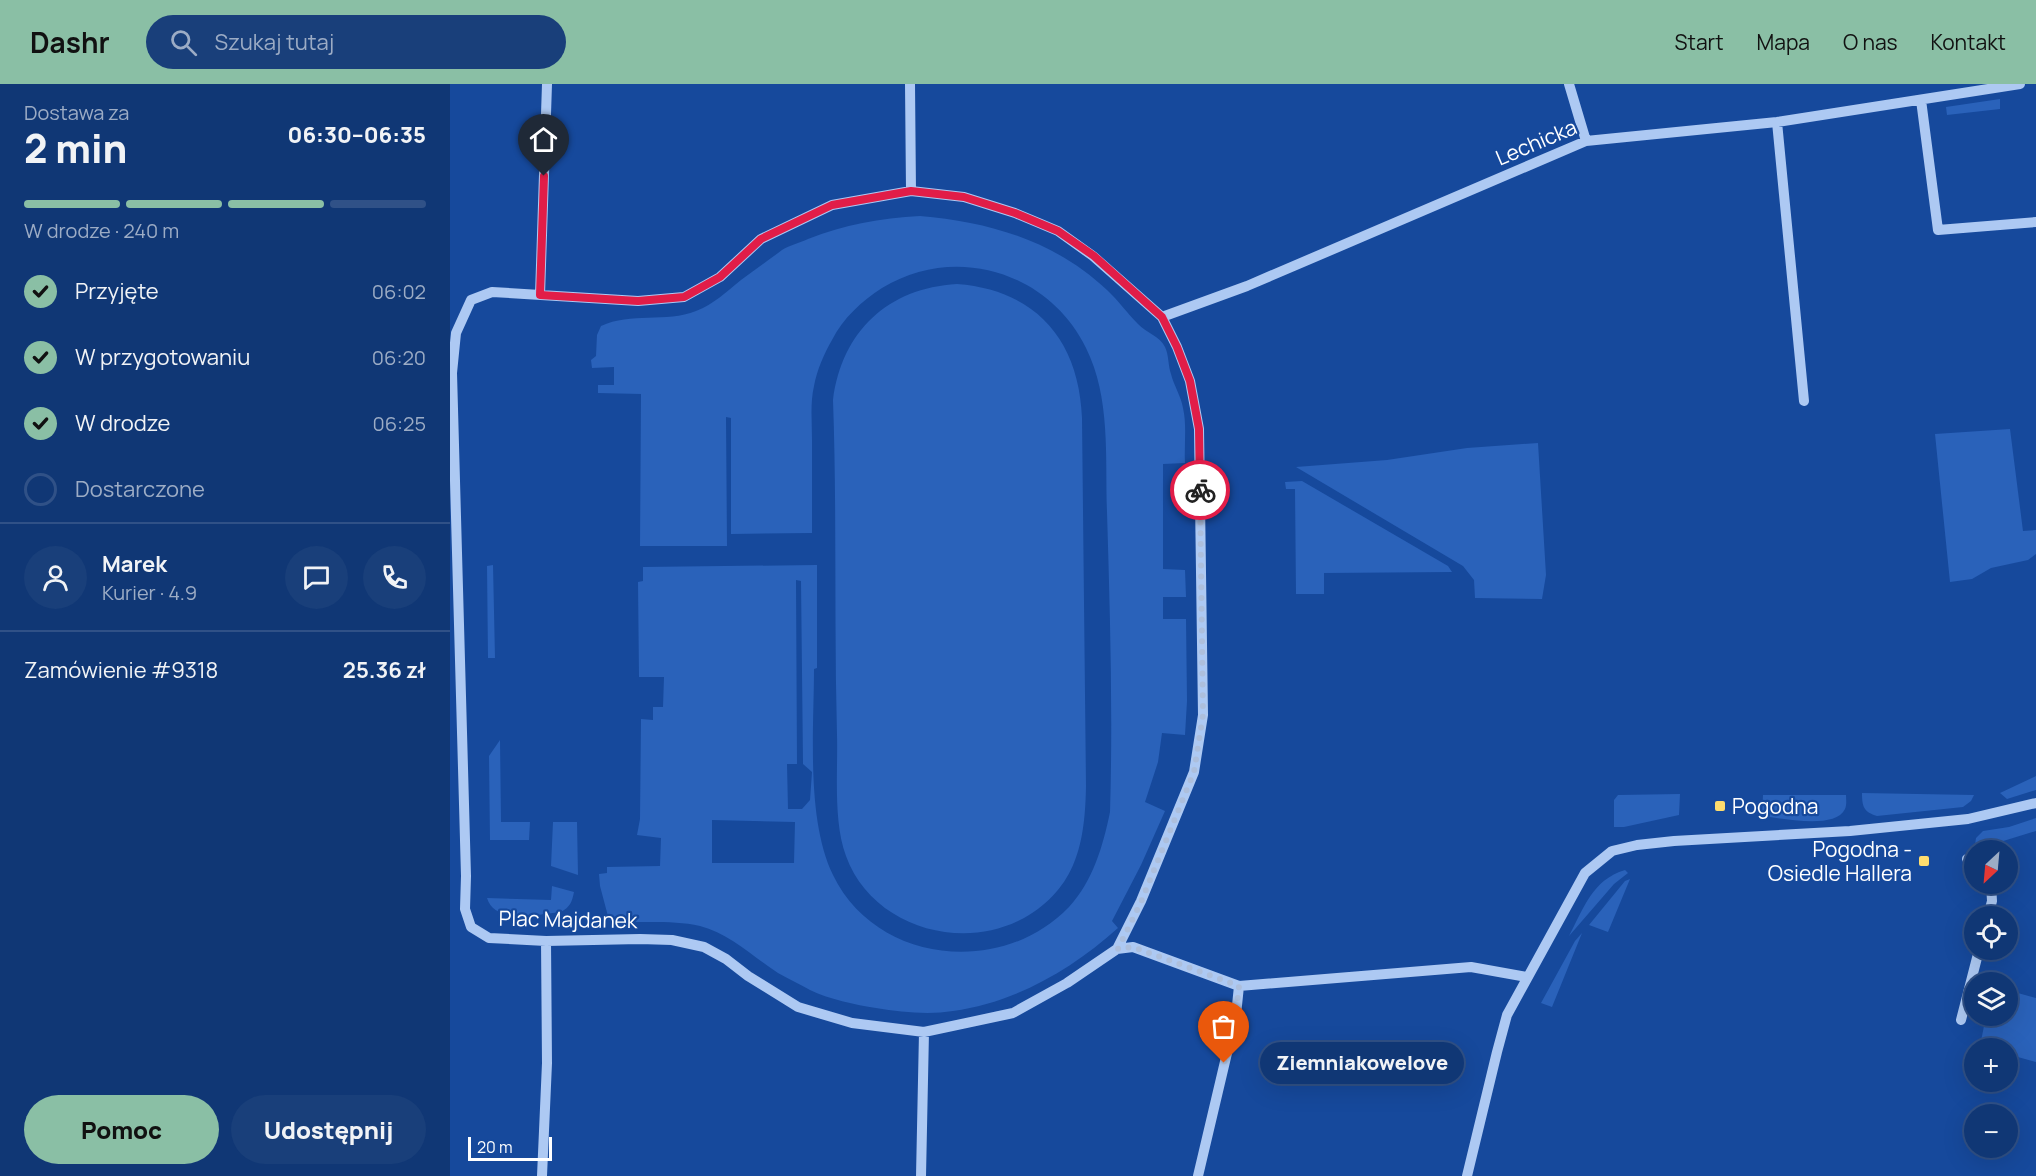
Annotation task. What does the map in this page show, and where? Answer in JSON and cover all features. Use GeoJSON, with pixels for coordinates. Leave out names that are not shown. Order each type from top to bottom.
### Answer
{"type":"FeatureCollection","features":[{"type":"Feature","properties":{"kind":"street"},"geometry":{"type":"LineString","coordinates":[[540,295],[547,84]]}},
{"type":"Feature","properties":{"kind":"street"},"geometry":{"type":"LineString","coordinates":[[910,84],[911,191]]}},
{"type":"Feature","properties":{"kind":"street"},"geometry":{"type":"LineString","coordinates":[[1569,84],[1586,141]]}},
{"type":"Feature","properties":{"kind":"street","name":"Lechicka"},"geometry":{"type":"LineString","coordinates":[[1162,317],[1247,286],[1586,141],[1777,122],[2020,84]]}},
{"type":"Feature","properties":{"kind":"street"},"geometry":{"type":"LineString","coordinates":[[1921,100],[1938,230],[2036,222]]}},
{"type":"Feature","properties":{"kind":"street"},"geometry":{"type":"LineString","coordinates":[[1777,122],[1804,401]]}},
{"type":"Feature","properties":{"kind":"street","name":"Plac Majdanek"},"geometry":{"type":"LineString","coordinates":[[1118,949],[1067,983],[1014,1013],[924,1032],[852,1023],[798,1007],[704,947],[672,940],[546,941],[489,938],[471,927],[465,909],[455,665],[452,373],[456,333],[471,300],[492,292],[638,301],[684,297],[720,277],[761,239],[832,205],[911,191],[964,197],[1015,213],[1058,231],[1094,256],[1162,317]]}},
{"type":"Feature","properties":{"kind":"street"},"geometry":{"type":"LineString","coordinates":[[1118,949],[1141,902],[1194,772],[1203,715],[1199,429],[1190,381],[1162,317]]}},
{"type":"Feature","properties":{"kind":"street"},"geometry":{"type":"LineString","coordinates":[[1467,1176],[1508,1015],[1584,873],[1612,851],[1637,845],[1674,841],[1850,831],[1968,819],[2036,803]]}},
{"type":"Feature","properties":{"kind":"street"},"geometry":{"type":"LineString","coordinates":[[542,1176],[547,1063],[546,941]]}},
{"type":"Feature","properties":{"kind":"street"},"geometry":{"type":"LineString","coordinates":[[1118,949],[1133,947],[1239,986],[1471,967],[1527,977]]}},
{"type":"Feature","properties":{"kind":"street"},"geometry":{"type":"LineString","coordinates":[[1961,1020],[1976,960]]}},
{"type":"Feature","properties":{"kind":"street"},"geometry":{"type":"LineString","coordinates":[[1198,1176],[1236,1015],[1239,986]]}},
{"type":"Feature","properties":{"kind":"street"},"geometry":{"type":"LineString","coordinates":[[921,1176],[924,1032]]}},
{"type":"Feature","properties":{"kind":"shaded area"},"geometry":{"type":"Polygon","coordinates":[[[2000,99],[2000,109],[1947,115],[1946,107],[2000,99]]]}},
{"type":"Feature","properties":{"kind":"shaded area"},"geometry":{"type":"Polygon","coordinates":[[[905,217],[946,219],[996,229],[1043,247],[1087,273],[1111,294],[1141,327],[1163,343],[1172,378],[1182,404],[1185,428],[1185,463],[1163,464],[1163,569],[1185,570],[1186,597],[1163,597],[1163,619],[1186,619],[1185,735],[1162,733],[1158,762],[1145,802],[1165,811],[1141,865],[1112,921],[1118,928],[1081,957],[1042,982],[976,1007],[934,1013],[876,1008],[825,996],[778,973],[711,929],[668,922],[613,922],[609,920],[599,874],[607,873],[607,867],[660,866],[661,838],[637,835],[640,819],[641,719],[653,720],[653,707],[663,707],[664,677],[639,677],[638,582],[643,581],[643,567],[817,565],[817,668],[814,669],[813,747],[815,802],[824,853],[833,875],[853,905],[879,927],[909,943],[942,951],[976,951],[1010,944],[1041,929],[1069,907],[1091,874],[1104,838],[1110,812],[1111,662],[1105,429],[1100,387],[1086,348],[1070,322],[1049,300],[1024,284],[998,273],[969,267],[939,268],[910,275],[882,288],[847,317],[826,351],[817,374],[812,406],[812,533],[731,534],[731,418],[726,417],[727,546],[640,546],[641,394],[598,393],[598,385],[614,385],[614,367],[592,368],[591,360],[596,356],[597,335],[601,326],[624,319],[685,315],[714,301],[788,247],[849,226],[905,217]],[[796,580],[797,764],[787,764],[788,809],[802,809],[810,800],[812,772],[803,764],[801,581],[796,580]],[[712,820],[712,863],[794,863],[795,822],[712,820]]]}},
{"type":"Feature","properties":{"kind":"shaded area"},"geometry":{"type":"Polygon","coordinates":[[[957,284],[985,288],[1009,296],[1030,308],[1048,324],[1062,343],[1072,365],[1079,390],[1082,418],[1086,786],[1080,844],[1067,878],[1042,906],[1024,918],[999,928],[973,933],[947,932],[921,926],[897,916],[876,900],[858,880],[846,856],[839,828],[837,796],[833,400],[838,375],[846,353],[858,334],[872,318],[890,304],[932,287],[957,284]]]}},
{"type":"Feature","properties":{"kind":"shaded area"},"geometry":{"type":"Polygon","coordinates":[[[2010,429],[2023,531],[2036,530],[2036,554],[2028,560],[1991,568],[1972,579],[1950,582],[1935,434],[2010,429]]]}},
{"type":"Feature","properties":{"kind":"shaded area"},"geometry":{"type":"Polygon","coordinates":[[[1538,443],[1546,575],[1542,599],[1475,598],[1474,580],[1463,566],[1296,467],[1387,460],[1467,448],[1538,443]]]}},
{"type":"Feature","properties":{"kind":"shaded area"},"geometry":{"type":"Polygon","coordinates":[[[1302,481],[1448,566],[1452,572],[1324,573],[1324,594],[1296,594],[1295,489],[1286,489],[1285,482],[1302,481]]]}},
{"type":"Feature","properties":{"kind":"shaded area"},"geometry":{"type":"Polygon","coordinates":[[[493,565],[495,658],[488,658],[487,566],[493,565]]]}},
{"type":"Feature","properties":{"kind":"shaded area"},"geometry":{"type":"Polygon","coordinates":[[[500,740],[501,822],[530,822],[529,840],[490,840],[489,756],[500,740]]]}},
{"type":"Feature","properties":{"kind":"shaded area"},"geometry":{"type":"Polygon","coordinates":[[[2036,776],[2036,790],[2007,799],[2000,793],[2036,776]]]}},
{"type":"Feature","properties":{"kind":"shaded area"},"geometry":{"type":"Polygon","coordinates":[[[1862,793],[1974,795],[1971,801],[1963,807],[1877,816],[1869,813],[1865,808],[1862,793]]]}},
{"type":"Feature","properties":{"kind":"shaded area"},"geometry":{"type":"Polygon","coordinates":[[[1680,794],[1679,815],[1624,827],[1614,827],[1614,800],[1618,795],[1680,794]]]}},
{"type":"Feature","properties":{"kind":"shaded area"},"geometry":{"type":"Polygon","coordinates":[[[1763,795],[1846,795],[1846,805],[1839,815],[1831,819],[1807,821],[1782,819],[1762,816],[1763,795]]]}},
{"type":"Feature","properties":{"kind":"shaded area"},"geometry":{"type":"Polygon","coordinates":[[[2036,818],[2036,831],[2007,840],[1976,840],[1983,831],[2009,827],[2036,818]]]}},
{"type":"Feature","properties":{"kind":"shaded area"},"geometry":{"type":"Polygon","coordinates":[[[553,822],[577,822],[578,875],[551,866],[553,822]]]}},
{"type":"Feature","properties":{"kind":"shaded area"},"geometry":{"type":"Polygon","coordinates":[[[1625,870],[1628,873],[1614,884],[1569,936],[1590,896],[1604,881],[1625,870]]]}},
{"type":"Feature","properties":{"kind":"shaded area"},"geometry":{"type":"Polygon","coordinates":[[[1630,879],[1608,932],[1589,925],[1625,881],[1630,879]]]}},
{"type":"Feature","properties":{"kind":"shaded area"},"geometry":{"type":"Polygon","coordinates":[[[552,886],[574,892],[570,904],[561,912],[530,916],[508,915],[499,912],[487,898],[551,900],[552,886]]]}},
{"type":"Feature","properties":{"kind":"shaded area"},"geometry":{"type":"Polygon","coordinates":[[[1582,933],[1552,1007],[1541,1003],[1575,941],[1582,933]]]}},
{"type":"Feature","properties":{"kind":"shaded area"},"geometry":{"type":"Polygon","coordinates":[[[2018,993],[2036,998],[2036,1062],[2018,1057],[2018,1038],[1982,1038],[1984,1026],[2018,1026],[2018,993]]]}},
{"type":"Feature","properties":{"kind":"way so far"},"geometry":{"type":"LineString","coordinates":[[1200,490],[1203,715],[1194,772],[1141,902],[1118,949],[1133,947],[1239,986],[1236,1015],[1224,1063]]}},
{"type":"Feature","properties":{"kind":"place","name":"Pogodna"},"geometry":{"type":"Point","coordinates":[1720,806]}},
{"type":"Feature","properties":{"kind":"place","name":"Pogodna - Osiedle Hallera"},"geometry":{"type":"Point","coordinates":[1924,861]}},
{"type":"Feature","properties":{"kind":"place","name":"Ziemniakowelove"},"geometry":{"type":"Point","coordinates":[1224,1063]}},
{"type":"Feature","properties":{"kind":"route"},"geometry":{"type":"LineString","coordinates":[[544,176],[540,295],[638,301],[684,297],[720,277],[761,239],[832,205],[911,191],[964,197],[1015,213],[1058,231],[1094,256],[1162,317],[1190,381],[1199,429],[1200,490]]}}]}
